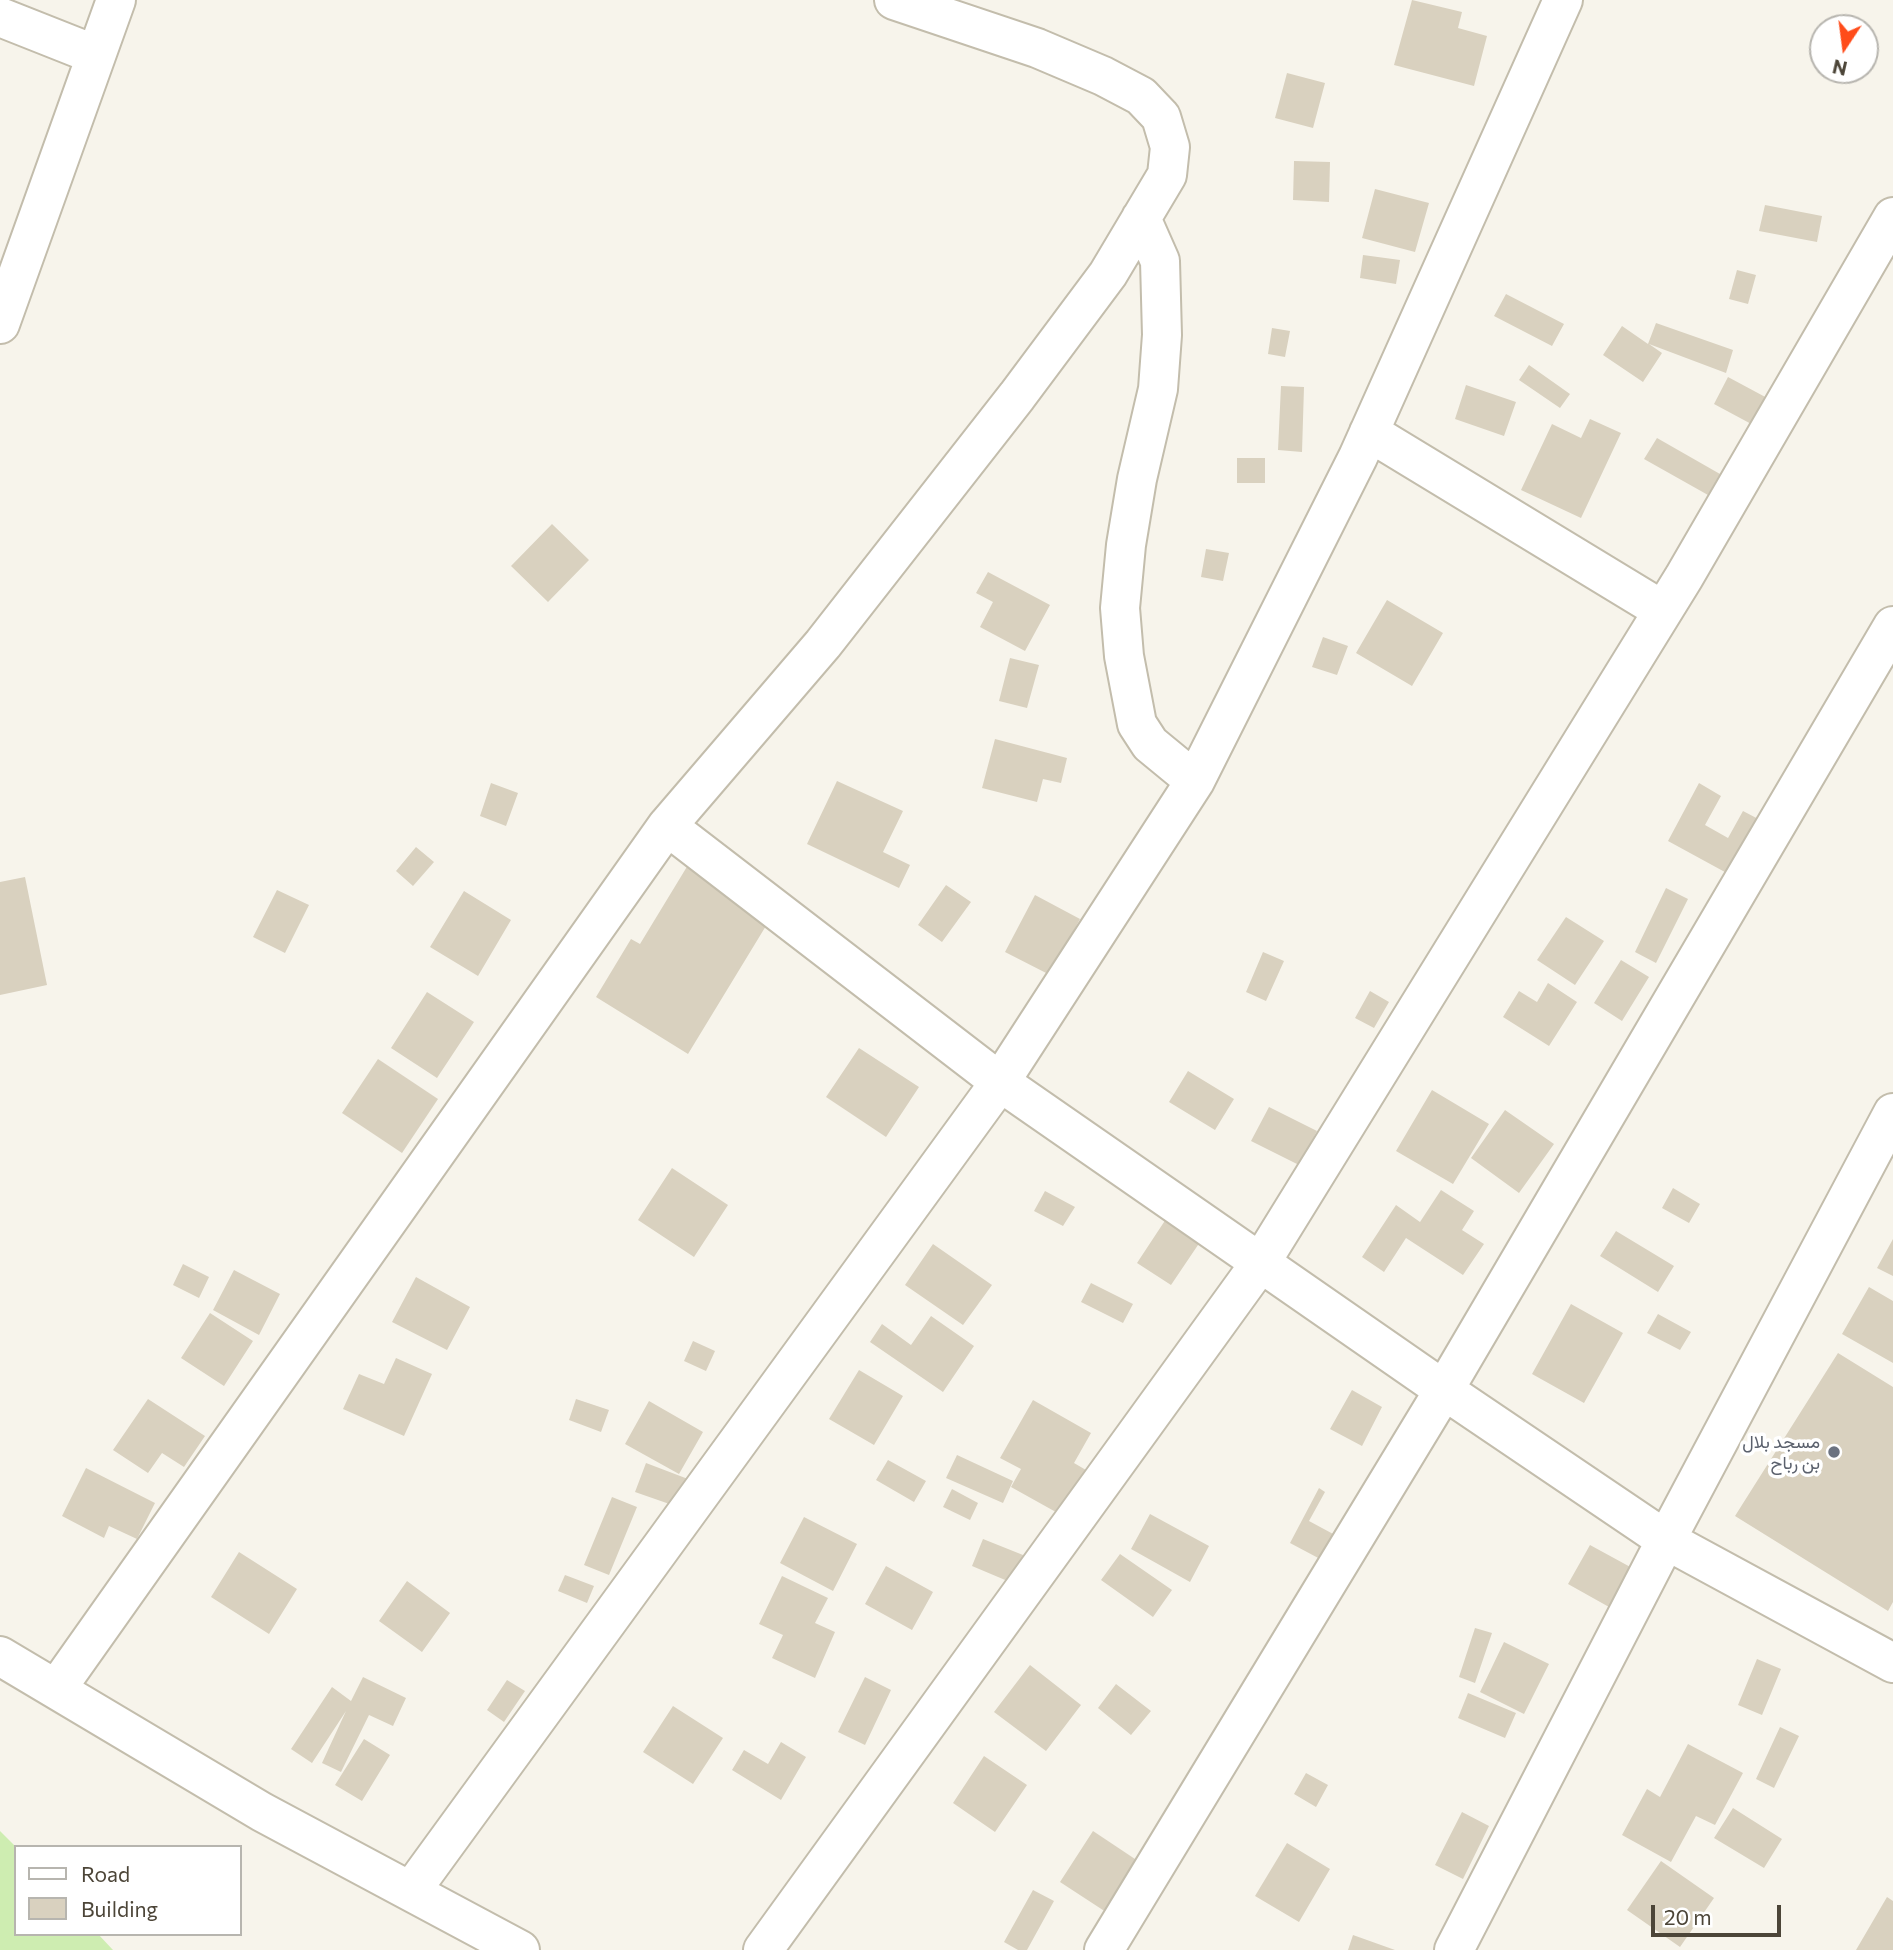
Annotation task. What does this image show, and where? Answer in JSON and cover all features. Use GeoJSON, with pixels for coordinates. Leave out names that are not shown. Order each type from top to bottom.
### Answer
{"type":"FeatureCollection","features":[{"type":"Feature","properties":{"kind":"street"},"geometry":{"type":"LineString","coordinates":[[3,307],[116,0]]}},
{"type":"Feature","properties":{"kind":"street"},"geometry":{"type":"LineString","coordinates":[[57,1688],[667,826],[823,644],[1000,418],[1108,274],[1167,174],[1170,147],[1161,117],[1141,96],[1103,76],[1037,48],[894,0]]}},
{"type":"Feature","properties":{"kind":"street"},"geometry":{"type":"LineString","coordinates":[[411,1891],[1000,1082],[1195,781],[1368,432],[1563,0]]}},
{"type":"Feature","properties":{"kind":"street"},"geometry":{"type":"LineString","coordinates":[[0,17],[96,55]]}},
{"type":"Feature","properties":{"kind":"street"},"geometry":{"type":"LineString","coordinates":[[763,1950],[1261,1262],[1691,565],[1893,217]]}},
{"type":"Feature","properties":{"kind":"street"},"geometry":{"type":"LineString","coordinates":[[1141,218],[1160,261],[1162,335],[1158,389],[1137,479],[1126,545],[1120,608],[1130,694],[1138,724],[1150,744],[1195,781]]}},
{"type":"Feature","properties":{"kind":"street"},"geometry":{"type":"LineString","coordinates":[[1368,432],[1662,610]]}},
{"type":"Feature","properties":{"kind":"street"},"geometry":{"type":"LineString","coordinates":[[1104,1950],[1444,1390],[1893,626]]}},
{"type":"Feature","properties":{"kind":"street"},"geometry":{"type":"LineString","coordinates":[[667,826],[1000,1082],[1444,1390],[1666,1540],[1893,1663]]}},
{"type":"Feature","properties":{"kind":"street"},"geometry":{"type":"LineString","coordinates":[[1454,1950],[1666,1540],[1893,1113]]}},
{"type":"Feature","properties":{"kind":"street"},"geometry":{"type":"LineString","coordinates":[[0,1656],[262,1812],[520,1950]]}},
{"type":"Feature","properties":{"kind":"green space"},"geometry":{"type":"Polygon","coordinates":[[[0,1831],[14,1845],[14,1936],[100,1936],[113,1950],[0,1950],[0,1831]]]}},
{"type":"Feature","properties":{"kind":"building"},"geometry":{"type":"Polygon","coordinates":[[[1412,0],[1462,12],[1458,28],[1487,36],[1474,86],[1394,65],[1412,0]]]}},
{"type":"Feature","properties":{"kind":"building"},"geometry":{"type":"Polygon","coordinates":[[[1287,73],[1325,83],[1313,128],[1275,118],[1287,73]]]}},
{"type":"Feature","properties":{"kind":"building"},"geometry":{"type":"Polygon","coordinates":[[[1294,161],[1330,162],[1329,202],[1293,200],[1294,161]]]}},
{"type":"Feature","properties":{"kind":"building"},"geometry":{"type":"Polygon","coordinates":[[[1375,189],[1429,203],[1415,252],[1362,238],[1375,189]]]}},
{"type":"Feature","properties":{"kind":"building"},"geometry":{"type":"Polygon","coordinates":[[[1765,205],[1822,216],[1817,242],[1759,231],[1765,205]]]}},
{"type":"Feature","properties":{"kind":"building"},"geometry":{"type":"Polygon","coordinates":[[[1363,255],[1400,260],[1396,284],[1360,278],[1363,255]]]}},
{"type":"Feature","properties":{"kind":"building"},"geometry":{"type":"Polygon","coordinates":[[[1737,270],[1756,275],[1748,304],[1729,299],[1737,270]]]}},
{"type":"Feature","properties":{"kind":"building"},"geometry":{"type":"Polygon","coordinates":[[[1506,294],[1564,324],[1552,346],[1494,316],[1506,294]]]}},
{"type":"Feature","properties":{"kind":"building"},"geometry":{"type":"Polygon","coordinates":[[[1656,323],[1733,350],[1726,373],[1649,344],[1662,353],[1643,382],[1603,355],[1622,326],[1648,344],[1656,323]]]}},
{"type":"Feature","properties":{"kind":"building"},"geometry":{"type":"Polygon","coordinates":[[[1272,328],[1290,331],[1285,357],[1268,354],[1272,328]]]}},
{"type":"Feature","properties":{"kind":"building"},"geometry":{"type":"Polygon","coordinates":[[[1529,365],[1570,394],[1560,408],[1519,380],[1529,365]]]}},
{"type":"Feature","properties":{"kind":"building"},"geometry":{"type":"Polygon","coordinates":[[[1728,377],[1769,399],[1755,426],[1714,404],[1728,377]]]}},
{"type":"Feature","properties":{"kind":"building"},"geometry":{"type":"Polygon","coordinates":[[[1466,385],[1516,402],[1504,436],[1455,419],[1466,385]]]}},
{"type":"Feature","properties":{"kind":"building"},"geometry":{"type":"Polygon","coordinates":[[[1281,386],[1304,387],[1302,452],[1278,450],[1281,386]]]}},
{"type":"Feature","properties":{"kind":"building"},"geometry":{"type":"Polygon","coordinates":[[[1590,419],[1621,433],[1581,518],[1521,490],[1552,424],[1581,438],[1590,419]]]}},
{"type":"Feature","properties":{"kind":"building"},"geometry":{"type":"Polygon","coordinates":[[[1657,438],[1720,474],[1708,495],[1644,459],[1657,438]]]}},
{"type":"Feature","properties":{"kind":"building"},"geometry":{"type":"Polygon","coordinates":[[[1237,458],[1265,458],[1265,483],[1237,483],[1237,458]]]}},
{"type":"Feature","properties":{"kind":"building"},"geometry":{"type":"Polygon","coordinates":[[[552,524],[589,560],[548,602],[511,566],[552,524]]]}},
{"type":"Feature","properties":{"kind":"building"},"geometry":{"type":"Polygon","coordinates":[[[1206,549],[1229,553],[1223,581],[1201,577],[1206,549]]]}},
{"type":"Feature","properties":{"kind":"building"},"geometry":{"type":"Polygon","coordinates":[[[988,572],[1050,605],[1025,651],[980,627],[993,602],[976,593],[988,572]]]}},
{"type":"Feature","properties":{"kind":"building"},"geometry":{"type":"Polygon","coordinates":[[[1387,600],[1443,633],[1412,686],[1356,653],[1387,600]]]}},
{"type":"Feature","properties":{"kind":"building"},"geometry":{"type":"Polygon","coordinates":[[[1323,637],[1348,646],[1337,675],[1312,667],[1323,637]]]}},
{"type":"Feature","properties":{"kind":"building"},"geometry":{"type":"Polygon","coordinates":[[[1010,658],[1039,665],[1027,708],[999,701],[1010,658]]]}},
{"type":"Feature","properties":{"kind":"building"},"geometry":{"type":"Polygon","coordinates":[[[995,739],[1067,758],[1061,783],[1043,779],[1037,802],[982,788],[995,739]]]}},
{"type":"Feature","properties":{"kind":"building"},"geometry":{"type":"Polygon","coordinates":[[[837,781],[903,811],[883,852],[910,865],[899,888],[807,844],[837,781]]]}},
{"type":"Feature","properties":{"kind":"building"},"geometry":{"type":"Polygon","coordinates":[[[491,783],[518,793],[506,826],[480,816],[491,783]]]}},
{"type":"Feature","properties":{"kind":"building"},"geometry":{"type":"Polygon","coordinates":[[[1699,783],[1721,796],[1705,825],[1728,838],[1743,811],[1764,822],[1734,877],[1668,841],[1699,783]]]}},
{"type":"Feature","properties":{"kind":"building"},"geometry":{"type":"Polygon","coordinates":[[[416,847],[434,862],[413,886],[396,871],[416,847]]]}},
{"type":"Feature","properties":{"kind":"building"},"geometry":{"type":"Polygon","coordinates":[[[688,865],[772,916],[688,1054],[596,997],[631,939],[640,944],[688,865]]]}},
{"type":"Feature","properties":{"kind":"building"},"geometry":{"type":"Polygon","coordinates":[[[25,877],[47,985],[0,995],[0,882],[25,877]]]}},
{"type":"Feature","properties":{"kind":"building"},"geometry":{"type":"Polygon","coordinates":[[[946,885],[971,902],[942,942],[918,925],[946,885]]]}},
{"type":"Feature","properties":{"kind":"building"},"geometry":{"type":"Polygon","coordinates":[[[1666,888],[1688,899],[1656,963],[1635,952],[1666,888]]]}},
{"type":"Feature","properties":{"kind":"building"},"geometry":{"type":"Polygon","coordinates":[[[277,890],[309,905],[285,953],[253,937],[277,890]]]}},
{"type":"Feature","properties":{"kind":"building"},"geometry":{"type":"Polygon","coordinates":[[[464,891],[511,920],[478,976],[430,947],[464,891]]]}},
{"type":"Feature","properties":{"kind":"building"},"geometry":{"type":"Polygon","coordinates":[[[1035,895],[1080,919],[1050,975],[1005,952],[1035,895]]]}},
{"type":"Feature","properties":{"kind":"building"},"geometry":{"type":"Polygon","coordinates":[[[1566,917],[1604,941],[1575,985],[1537,960],[1566,917]]]}},
{"type":"Feature","properties":{"kind":"building"},"geometry":{"type":"Polygon","coordinates":[[[1263,952],[1284,961],[1266,1001],[1246,992],[1263,952]]]}},
{"type":"Feature","properties":{"kind":"building"},"geometry":{"type":"Polygon","coordinates":[[[1621,960],[1649,977],[1622,1021],[1594,1003],[1621,960]]]}},
{"type":"Feature","properties":{"kind":"building"},"geometry":{"type":"Polygon","coordinates":[[[1548,983],[1577,1002],[1549,1046],[1503,1017],[1519,991],[1537,1002],[1548,983]]]}},
{"type":"Feature","properties":{"kind":"building"},"geometry":{"type":"Polygon","coordinates":[[[1370,991],[1389,1002],[1374,1028],[1355,1018],[1370,991]]]}},
{"type":"Feature","properties":{"kind":"building"},"geometry":{"type":"Polygon","coordinates":[[[427,992],[474,1022],[437,1078],[391,1048],[427,992]]]}},
{"type":"Feature","properties":{"kind":"building"},"geometry":{"type":"Polygon","coordinates":[[[859,1048],[919,1087],[886,1137],[826,1097],[859,1048]]]}},
{"type":"Feature","properties":{"kind":"building"},"geometry":{"type":"Polygon","coordinates":[[[378,1059],[438,1099],[402,1153],[342,1113],[378,1059]]]}},
{"type":"Feature","properties":{"kind":"building"},"geometry":{"type":"Polygon","coordinates":[[[1188,1071],[1234,1099],[1215,1130],[1169,1102],[1188,1071]]]}},
{"type":"Feature","properties":{"kind":"building"},"geometry":{"type":"Polygon","coordinates":[[[1432,1090],[1489,1124],[1453,1184],[1396,1151],[1432,1090]]]}},
{"type":"Feature","properties":{"kind":"building"},"geometry":{"type":"Polygon","coordinates":[[[1269,1107],[1317,1131],[1299,1165],[1251,1141],[1269,1107]]]}},
{"type":"Feature","properties":{"kind":"building"},"geometry":{"type":"Polygon","coordinates":[[[1505,1110],[1554,1144],[1519,1193],[1471,1158],[1505,1110]]]}},
{"type":"Feature","properties":{"kind":"building"},"geometry":{"type":"Polygon","coordinates":[[[672,1168],[728,1205],[694,1257],[638,1220],[672,1168]]]}},
{"type":"Feature","properties":{"kind":"building"},"geometry":{"type":"Polygon","coordinates":[[[1673,1188],[1700,1204],[1689,1223],[1662,1208],[1673,1188]]]}},
{"type":"Feature","properties":{"kind":"building"},"geometry":{"type":"Polygon","coordinates":[[[1441,1190],[1474,1211],[1462,1230],[1484,1244],[1463,1275],[1406,1238],[1384,1272],[1362,1257],[1396,1205],[1420,1222],[1441,1190]]]}},
{"type":"Feature","properties":{"kind":"building"},"geometry":{"type":"Polygon","coordinates":[[[1045,1191],[1075,1207],[1063,1226],[1034,1211],[1045,1191]]]}},
{"type":"Feature","properties":{"kind":"building"},"geometry":{"type":"Polygon","coordinates":[[[1166,1219],[1200,1242],[1171,1285],[1137,1263],[1166,1219]]]}},
{"type":"Feature","properties":{"kind":"building"},"geometry":{"type":"Polygon","coordinates":[[[1616,1231],[1674,1266],[1658,1292],[1600,1256],[1616,1231]]]}},
{"type":"Feature","properties":{"kind":"building"},"geometry":{"type":"Polygon","coordinates":[[[1893,1239],[1893,1276],[1877,1268],[1893,1239]]]}},
{"type":"Feature","properties":{"kind":"building"},"geometry":{"type":"Polygon","coordinates":[[[933,1244],[992,1285],[963,1325],[905,1285],[933,1244]]]}},
{"type":"Feature","properties":{"kind":"building"},"geometry":{"type":"Polygon","coordinates":[[[183,1264],[209,1277],[199,1298],[173,1285],[183,1264]]]}},
{"type":"Feature","properties":{"kind":"building"},"geometry":{"type":"Polygon","coordinates":[[[234,1270],[280,1294],[259,1335],[213,1310],[234,1270]]]}},
{"type":"Feature","properties":{"kind":"building"},"geometry":{"type":"Polygon","coordinates":[[[416,1277],[470,1307],[447,1350],[392,1322],[416,1277]]]}},
{"type":"Feature","properties":{"kind":"building"},"geometry":{"type":"Polygon","coordinates":[[[1091,1283],[1133,1304],[1123,1323],[1081,1302],[1091,1283]]]}},
{"type":"Feature","properties":{"kind":"building"},"geometry":{"type":"Polygon","coordinates":[[[1869,1287],[1893,1301],[1893,1363],[1842,1334],[1869,1287]]]}},
{"type":"Feature","properties":{"kind":"building"},"geometry":{"type":"Polygon","coordinates":[[[1571,1304],[1623,1333],[1584,1403],[1532,1374],[1571,1304]]]}},
{"type":"Feature","properties":{"kind":"building"},"geometry":{"type":"Polygon","coordinates":[[[210,1313],[253,1341],[224,1386],[181,1358],[210,1313]]]}},
{"type":"Feature","properties":{"kind":"building"},"geometry":{"type":"Polygon","coordinates":[[[1658,1314],[1691,1332],[1680,1350],[1647,1333],[1658,1314]]]}},
{"type":"Feature","properties":{"kind":"building"},"geometry":{"type":"Polygon","coordinates":[[[931,1316],[974,1346],[943,1392],[870,1342],[882,1324],[911,1345],[931,1316]]]}},
{"type":"Feature","properties":{"kind":"building"},"geometry":{"type":"Polygon","coordinates":[[[693,1341],[715,1351],[706,1371],[684,1361],[693,1341]]]}},
{"type":"Feature","properties":{"kind":"building","name":"مسجد بلال بن رباح"},"geometry":{"type":"Polygon","coordinates":[[[1838,1353],[1893,1387],[1893,1602],[1888,1611],[1735,1516],[1838,1353]]]}},
{"type":"Feature","properties":{"kind":"building"},"geometry":{"type":"Polygon","coordinates":[[[396,1358],[432,1374],[404,1436],[343,1409],[359,1374],[384,1384],[396,1358]]]}},
{"type":"Feature","properties":{"kind":"building"},"geometry":{"type":"Polygon","coordinates":[[[859,1370],[903,1396],[874,1445],[829,1419],[859,1370]]]}},
{"type":"Feature","properties":{"kind":"building"},"geometry":{"type":"Polygon","coordinates":[[[1352,1390],[1382,1407],[1362,1446],[1330,1429],[1352,1390]]]}},
{"type":"Feature","properties":{"kind":"building"},"geometry":{"type":"Polygon","coordinates":[[[148,1399],[205,1436],[184,1467],[162,1453],[148,1473],[113,1450],[148,1399]]]}},
{"type":"Feature","properties":{"kind":"building"},"geometry":{"type":"Polygon","coordinates":[[[576,1399],[609,1410],[601,1432],[569,1420],[576,1399]]]}},
{"type":"Feature","properties":{"kind":"building"},"geometry":{"type":"Polygon","coordinates":[[[1033,1400],[1091,1433],[1074,1463],[1098,1477],[1072,1521],[1011,1487],[1021,1469],[1000,1458],[1033,1400]]]}},
{"type":"Feature","properties":{"kind":"building"},"geometry":{"type":"Polygon","coordinates":[[[649,1401],[703,1432],[679,1474],[625,1444],[649,1401]]]}},
{"type":"Feature","properties":{"kind":"building"},"geometry":{"type":"Polygon","coordinates":[[[957,1455],[1013,1481],[1003,1503],[946,1478],[957,1455]]]}},
{"type":"Feature","properties":{"kind":"building"},"geometry":{"type":"Polygon","coordinates":[[[888,1460],[926,1481],[914,1502],[876,1480],[888,1460]]]}},
{"type":"Feature","properties":{"kind":"building"},"geometry":{"type":"Polygon","coordinates":[[[646,1463],[688,1479],[678,1507],[635,1492],[646,1463]]]}},
{"type":"Feature","properties":{"kind":"building"},"geometry":{"type":"Polygon","coordinates":[[[86,1468],[155,1503],[137,1539],[109,1526],[104,1538],[62,1516],[86,1468]]]}},
{"type":"Feature","properties":{"kind":"building"},"geometry":{"type":"Polygon","coordinates":[[[1319,1488],[1325,1492],[1309,1521],[1335,1535],[1322,1560],[1290,1543],[1319,1488]]]}},
{"type":"Feature","properties":{"kind":"building"},"geometry":{"type":"Polygon","coordinates":[[[952,1489],[978,1503],[970,1520],[943,1507],[952,1489]]]}},
{"type":"Feature","properties":{"kind":"building"},"geometry":{"type":"Polygon","coordinates":[[[612,1497],[637,1507],[609,1575],[584,1565],[612,1497]]]}},
{"type":"Feature","properties":{"kind":"building"},"geometry":{"type":"Polygon","coordinates":[[[1150,1514],[1209,1546],[1190,1582],[1131,1549],[1150,1514]]]}},
{"type":"Feature","properties":{"kind":"building"},"geometry":{"type":"Polygon","coordinates":[[[804,1517],[857,1544],[833,1591],[780,1563],[804,1517]]]}},
{"type":"Feature","properties":{"kind":"building"},"geometry":{"type":"Polygon","coordinates":[[[983,1539],[1028,1557],[1017,1585],[972,1566],[983,1539]]]}},
{"type":"Feature","properties":{"kind":"building"},"geometry":{"type":"Polygon","coordinates":[[[1590,1545],[1656,1581],[1634,1621],[1568,1584],[1590,1545]]]}},
{"type":"Feature","properties":{"kind":"building"},"geometry":{"type":"Polygon","coordinates":[[[239,1552],[297,1589],[269,1634],[211,1597],[239,1552]]]}},
{"type":"Feature","properties":{"kind":"building"},"geometry":{"type":"Polygon","coordinates":[[[1120,1554],[1172,1590],[1153,1617],[1101,1580],[1120,1554]]]}},
{"type":"Feature","properties":{"kind":"building"},"geometry":{"type":"Polygon","coordinates":[[[886,1566],[933,1592],[912,1630],[865,1604],[886,1566]]]}},
{"type":"Feature","properties":{"kind":"building"},"geometry":{"type":"Polygon","coordinates":[[[565,1575],[594,1586],[587,1603],[558,1591],[565,1575]]]}},
{"type":"Feature","properties":{"kind":"building"},"geometry":{"type":"Polygon","coordinates":[[[782,1576],[828,1598],[815,1623],[835,1632],[815,1678],[772,1658],[783,1635],[759,1624],[782,1576]]]}},
{"type":"Feature","properties":{"kind":"building"},"geometry":{"type":"Polygon","coordinates":[[[407,1581],[450,1613],[422,1652],[379,1621],[407,1581]]]}},
{"type":"Feature","properties":{"kind":"building"},"geometry":{"type":"Polygon","coordinates":[[[1475,1628],[1492,1633],[1475,1683],[1459,1677],[1475,1628]]]}},
{"type":"Feature","properties":{"kind":"building"},"geometry":{"type":"Polygon","coordinates":[[[1504,1642],[1549,1664],[1524,1714],[1480,1692],[1504,1642]]]}},
{"type":"Feature","properties":{"kind":"building"},"geometry":{"type":"Polygon","coordinates":[[[1757,1659],[1781,1669],[1762,1715],[1738,1705],[1757,1659]]]}},
{"type":"Feature","properties":{"kind":"building"},"geometry":{"type":"Polygon","coordinates":[[[1030,1665],[1081,1705],[1046,1751],[994,1712],[1030,1665]]]}},
{"type":"Feature","properties":{"kind":"building"},"geometry":{"type":"Polygon","coordinates":[[[363,1677],[406,1698],[393,1726],[369,1715],[341,1772],[322,1763],[346,1711],[312,1763],[291,1749],[332,1687],[351,1701],[363,1677]]]}},
{"type":"Feature","properties":{"kind":"building"},"geometry":{"type":"Polygon","coordinates":[[[865,1677],[891,1690],[865,1745],[838,1732],[865,1677]]]}},
{"type":"Feature","properties":{"kind":"building"},"geometry":{"type":"Polygon","coordinates":[[[507,1680],[525,1691],[504,1722],[487,1710],[507,1680]]]}},
{"type":"Feature","properties":{"kind":"building"},"geometry":{"type":"Polygon","coordinates":[[[1116,1684],[1151,1711],[1131,1735],[1098,1708],[1116,1684]]]}},
{"type":"Feature","properties":{"kind":"building"},"geometry":{"type":"Polygon","coordinates":[[[1468,1693],[1516,1713],[1505,1738],[1458,1718],[1468,1693]]]}},
{"type":"Feature","properties":{"kind":"building"},"geometry":{"type":"Polygon","coordinates":[[[673,1706],[723,1738],[693,1784],[643,1752],[673,1706]]]}},
{"type":"Feature","properties":{"kind":"building"},"geometry":{"type":"Polygon","coordinates":[[[1780,1727],[1799,1736],[1774,1788],[1756,1779],[1780,1727]]]}},
{"type":"Feature","properties":{"kind":"building"},"geometry":{"type":"Polygon","coordinates":[[[364,1739],[390,1755],[362,1801],[335,1785],[364,1739]]]}},
{"type":"Feature","properties":{"kind":"building"},"geometry":{"type":"Polygon","coordinates":[[[781,1742],[806,1757],[781,1800],[732,1770],[744,1750],[768,1764],[781,1742]]]}},
{"type":"Feature","properties":{"kind":"building"},"geometry":{"type":"Polygon","coordinates":[[[1688,1744],[1743,1773],[1715,1825],[1696,1816],[1671,1862],[1622,1835],[1647,1789],[1660,1797],[1688,1744]]]}},
{"type":"Feature","properties":{"kind":"building"},"geometry":{"type":"Polygon","coordinates":[[[984,1756],[1027,1785],[995,1832],[953,1803],[984,1756]]]}},
{"type":"Feature","properties":{"kind":"building"},"geometry":{"type":"Polygon","coordinates":[[[1306,1773],[1328,1785],[1316,1807],[1294,1794],[1306,1773]]]}},
{"type":"Feature","properties":{"kind":"building"},"geometry":{"type":"Polygon","coordinates":[[[1733,1808],[1782,1839],[1764,1868],[1714,1838],[1733,1808]]]}},
{"type":"Feature","properties":{"kind":"building"},"geometry":{"type":"Polygon","coordinates":[[[1462,1812],[1489,1826],[1463,1879],[1435,1865],[1462,1812]]]}},
{"type":"Feature","properties":{"kind":"building"},"geometry":{"type":"Polygon","coordinates":[[[1093,1831],[1141,1863],[1109,1914],[1060,1882],[1093,1831]]]}},
{"type":"Feature","properties":{"kind":"building"},"geometry":{"type":"Polygon","coordinates":[[[1287,1843],[1330,1869],[1299,1922],[1255,1896],[1287,1843]]]}},
{"type":"Feature","properties":{"kind":"building"},"geometry":{"type":"Polygon","coordinates":[[[1661,1861],[1714,1898],[1680,1947],[1627,1910],[1661,1861]]]}},
{"type":"Feature","properties":{"kind":"building"},"geometry":{"type":"Polygon","coordinates":[[[1033,1890],[1054,1901],[1027,1950],[1018,1950],[1004,1942],[1033,1890]]]}},
{"type":"Feature","properties":{"kind":"building"},"geometry":{"type":"Polygon","coordinates":[[[1887,1897],[1893,1901],[1893,1950],[1856,1950],[1887,1897]]]}},
{"type":"Feature","properties":{"kind":"building"},"geometry":{"type":"Polygon","coordinates":[[[1353,1935],[1395,1950],[1348,1950],[1353,1935]]]}},
{"type":"Feature","properties":{"kind":"place","name":"مسجد بلال بن رباح"},"geometry":{"type":"Point","coordinates":[1834,1452]}}]}
